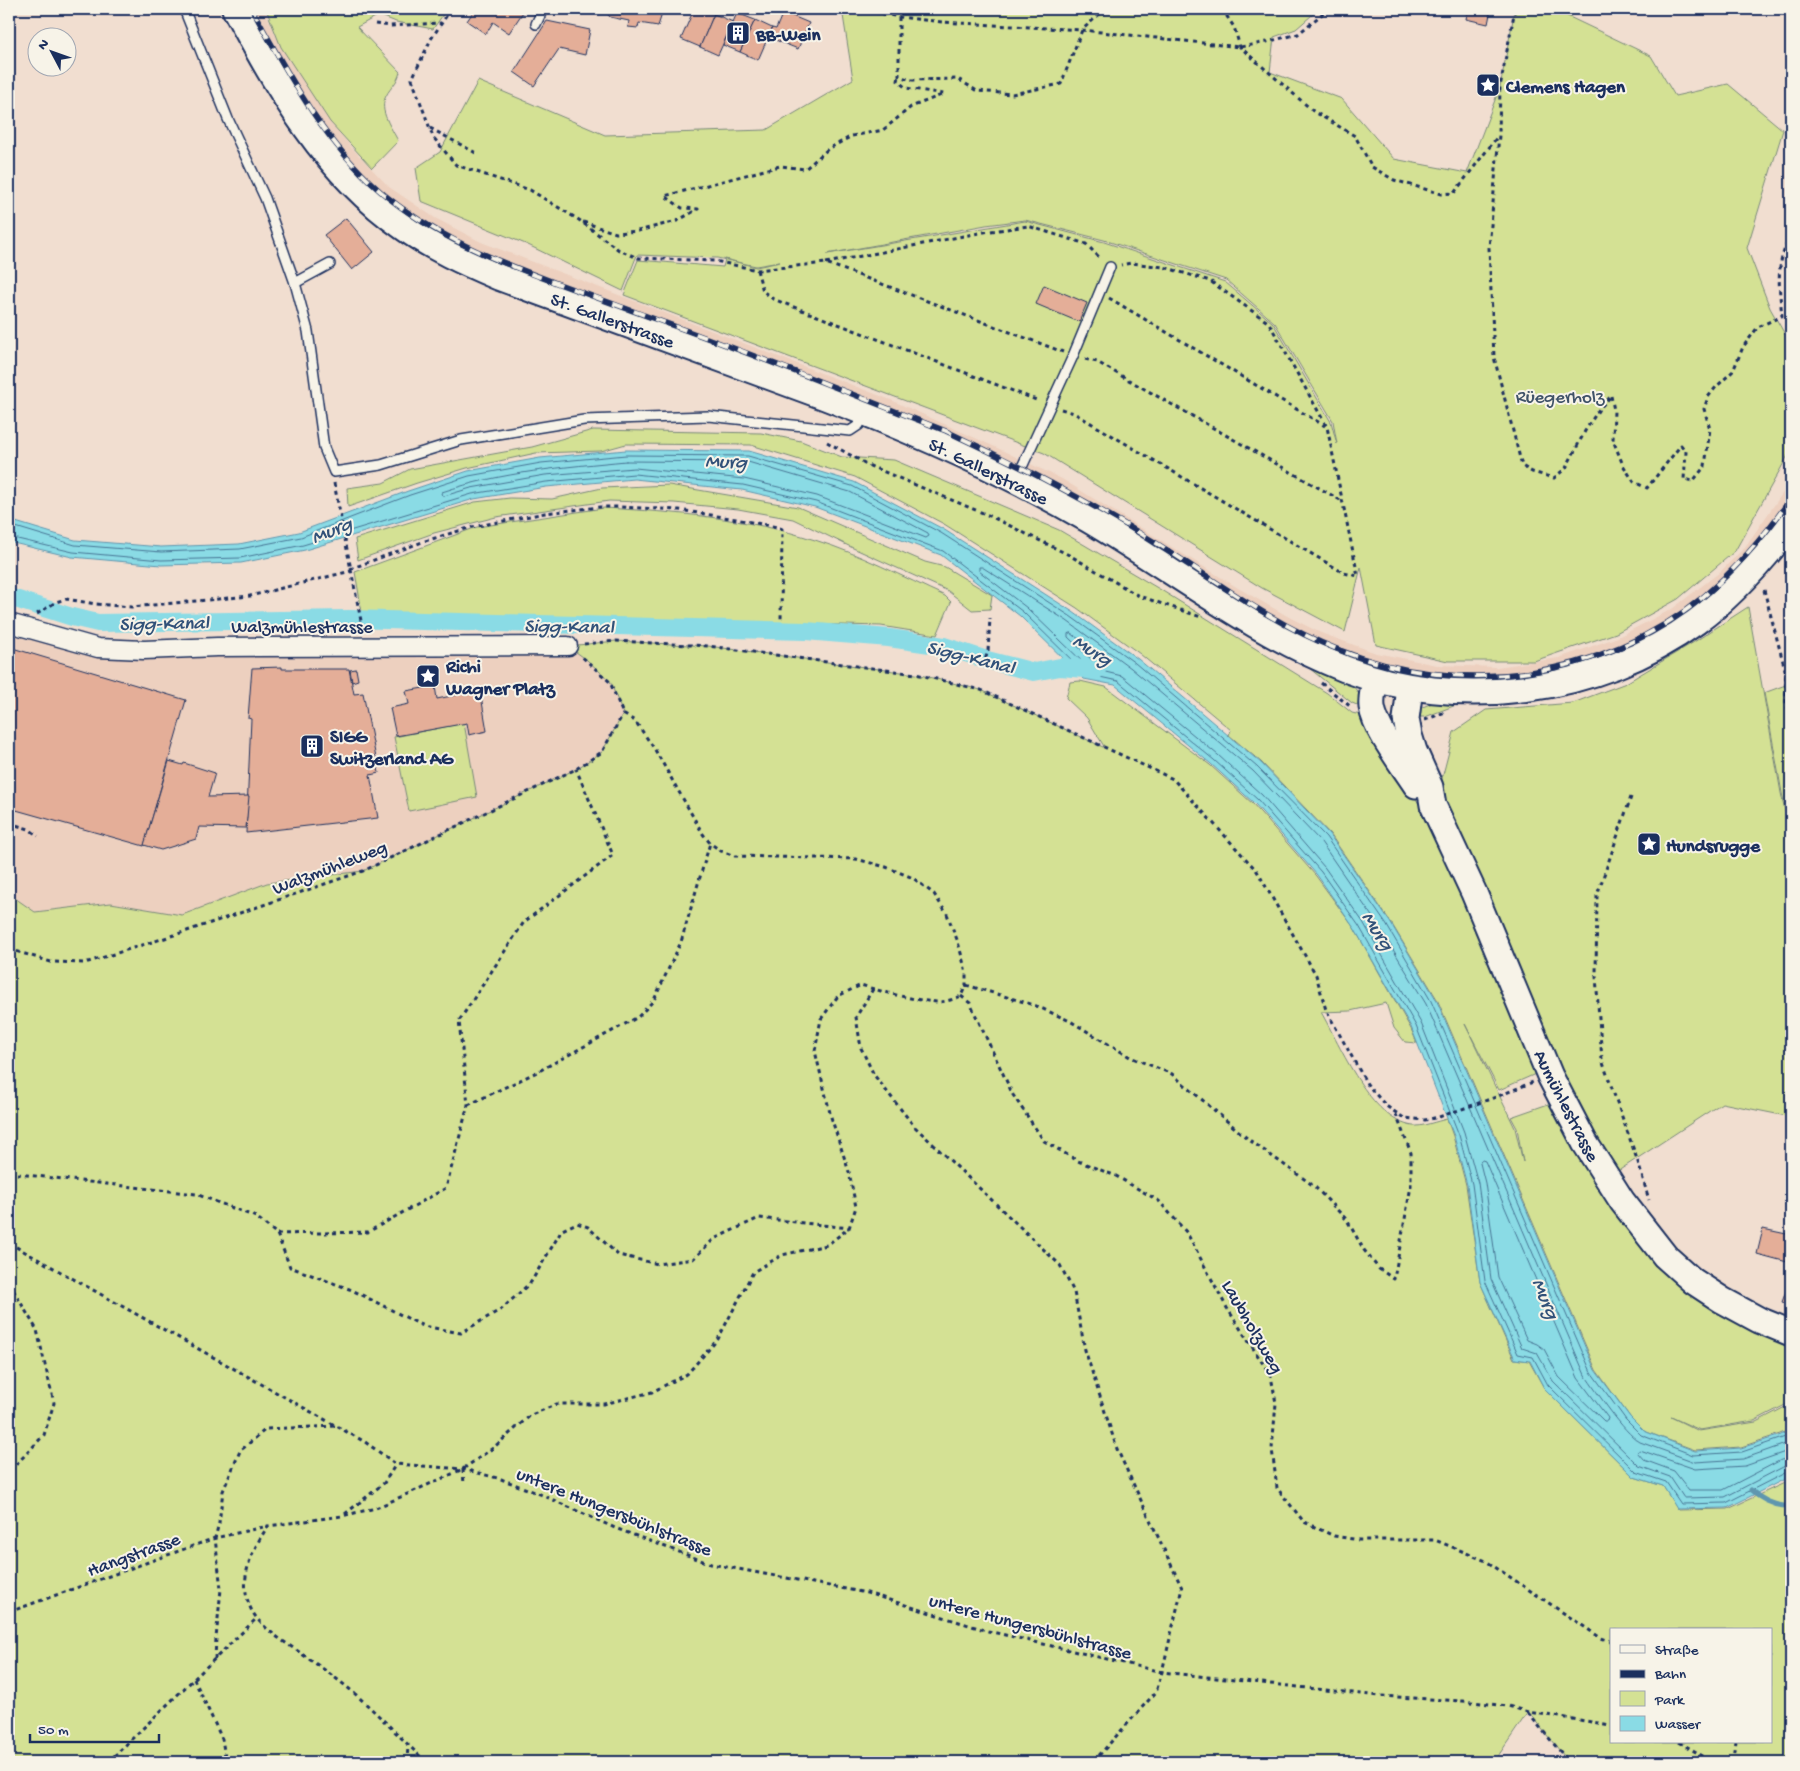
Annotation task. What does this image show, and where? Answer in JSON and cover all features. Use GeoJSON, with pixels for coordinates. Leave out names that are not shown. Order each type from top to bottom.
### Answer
{"type":"FeatureCollection","features":[{"type":"Feature","properties":{"kind":"main road","name":"St. Gallerstrasse"},"geometry":{"type":"LineString","coordinates":[[235,9],[273,77],[312,137],[331,162],[367,199],[404,228],[446,253],[498,277],[865,412],[960,454],[1014,480],[1088,520],[1291,644],[1343,668],[1376,680],[1410,688],[1472,692],[1512,690],[1559,683],[1599,672],[1636,656],[1694,624],[1728,597],[1770,552],[1791,524]]}},
{"type":"Feature","properties":{"kind":"main road","name":"Aumühlestrasse"},"geometry":{"type":"LineString","coordinates":[[1376,680],[1371,699],[1373,714],[1377,724],[1421,793],[1433,805]]}},
{"type":"Feature","properties":{"kind":"main road","name":"Aumühlestrasse"},"geometry":{"type":"LineString","coordinates":[[1410,688],[1406,719],[1409,735],[1430,787],[1433,805],[1474,894],[1550,1076],[1585,1143],[1622,1201],[1665,1256],[1693,1281],[1729,1304],[1759,1320],[1791,1333]]}},
{"type":"Feature","properties":{"kind":"street","name":"Walzmühlestrasse"},"geometry":{"type":"LineString","coordinates":[[9,624],[98,648],[144,650],[256,646],[568,646]]}},
{"type":"Feature","properties":{"kind":"lane"},"geometry":{"type":"LineString","coordinates":[[184,9],[228,119],[266,198],[296,283],[308,331],[324,448],[334,472],[381,466],[461,440],[584,420],[708,416],[850,431],[859,425],[865,412]]}},
{"type":"Feature","properties":{"kind":"lane"},"geometry":{"type":"LineString","coordinates":[[536,24],[543,9]]}},
{"type":"Feature","properties":{"kind":"lane"},"geometry":{"type":"LineString","coordinates":[[296,283],[330,264]]}},
{"type":"Feature","properties":{"kind":"lane"},"geometry":{"type":"LineString","coordinates":[[1014,480],[1022,467],[1073,356],[1110,267]]}},
{"type":"Feature","properties":{"kind":"path"},"geometry":{"type":"LineString","coordinates":[[451,9],[431,39],[412,79],[433,137],[456,165],[530,190],[579,220],[619,250],[638,258],[715,261],[757,270],[826,263],[984,232],[1028,226],[1086,244],[1110,267],[1131,263],[1164,267],[1210,282],[1270,323],[1326,427],[1358,576],[1344,573]]}},
{"type":"Feature","properties":{"kind":"path"},"geometry":{"type":"LineString","coordinates":[[859,9],[899,17],[942,22],[1082,30],[1240,47],[1298,34],[1322,14],[1325,9]]}},
{"type":"Feature","properties":{"kind":"path"},"geometry":{"type":"LineString","coordinates":[[899,76],[911,80],[958,79],[977,91],[1012,94],[1061,84],[1082,30],[1105,9]]}},
{"type":"Feature","properties":{"kind":"path"},"geometry":{"type":"LineString","coordinates":[[1222,9],[1234,27],[1240,47],[1312,111],[1356,136],[1372,167],[1394,180],[1442,194],[1454,193],[1499,135]]}},
{"type":"Feature","properties":{"kind":"path"},"geometry":{"type":"LineString","coordinates":[[1515,9],[1500,87],[1499,135],[1488,248],[1494,357],[1522,466],[1532,472],[1554,478],[1566,468],[1585,431],[1599,409],[1611,396],[1614,410],[1613,440],[1623,465],[1634,482],[1648,488],[1681,445],[1686,452],[1684,479],[1693,481],[1705,466],[1710,429],[1704,409],[1708,397],[1733,371],[1743,347],[1758,327],[1782,316],[1778,274],[1786,245],[1791,235]]}},
{"type":"Feature","properties":{"kind":"path"},"geometry":{"type":"LineString","coordinates":[[579,220],[616,233],[638,231],[677,221],[698,208],[682,208],[665,196],[780,166],[805,169],[828,149],[852,136],[883,130],[911,107],[944,94],[906,88],[898,81],[899,17]]}},
{"type":"Feature","properties":{"kind":"path"},"geometry":{"type":"LineString","coordinates":[[375,24],[390,26],[442,23]]}},
{"type":"Feature","properties":{"kind":"path"},"geometry":{"type":"LineString","coordinates":[[430,128],[476,153]]}},
{"type":"Feature","properties":{"kind":"path"},"geometry":{"type":"LineString","coordinates":[[826,263],[1073,356],[1097,362],[1342,502]]}},
{"type":"Feature","properties":{"kind":"path"},"geometry":{"type":"LineString","coordinates":[[1099,292],[1326,427]]}},
{"type":"Feature","properties":{"kind":"path"},"geometry":{"type":"LineString","coordinates":[[805,425],[812,433],[870,466],[1007,525],[1069,555],[1138,596],[1205,618],[1212,614],[1220,602]]}},
{"type":"Feature","properties":{"kind":"path"},"geometry":{"type":"LineString","coordinates":[[334,485],[363,630]]}},
{"type":"Feature","properties":{"kind":"path"},"geometry":{"type":"LineString","coordinates":[[37,614],[56,602],[66,600],[132,607],[250,596],[350,570],[425,541],[498,521],[600,507],[621,507],[679,510],[782,529],[781,621]]}},
{"type":"Feature","properties":{"kind":"path"},"geometry":{"type":"LineString","coordinates":[[1761,582],[1786,673],[1786,706],[1791,711]]}},
{"type":"Feature","properties":{"kind":"path"},"geometry":{"type":"LineString","coordinates":[[982,666],[988,651],[990,618]]}},
{"type":"Feature","properties":{"kind":"path"},"geometry":{"type":"LineString","coordinates":[[568,646],[616,641],[708,646],[916,674],[981,690],[1173,779],[1257,872],[1316,975],[1326,1010],[1367,1084],[1386,1106],[1404,1118],[1425,1120],[1496,1097],[1533,1082]]}},
{"type":"Feature","properties":{"kind":"path"},"geometry":{"type":"LineString","coordinates":[[9,1173],[196,1194],[256,1217],[277,1234],[290,1267],[352,1290],[423,1326],[461,1333],[503,1308],[531,1282],[562,1230],[577,1222],[588,1227],[618,1255],[658,1264],[693,1259],[714,1239],[759,1218],[850,1228],[856,1206],[849,1172],[830,1117],[815,1051],[821,1018],[838,996],[861,985],[939,1002],[961,996],[966,985],[966,972],[958,942],[947,914],[934,894],[913,878],[886,867],[856,859],[736,856],[721,851],[710,843],[694,819],[654,748],[635,721],[623,714],[610,682],[587,660],[568,646]]}},
{"type":"Feature","properties":{"kind":"path","name":"Walzmühleweg"},"geometry":{"type":"LineString","coordinates":[[9,949],[51,962],[85,963],[362,872],[576,769],[602,752],[623,714]]}},
{"type":"Feature","properties":{"kind":"path"},"geometry":{"type":"LineString","coordinates":[[277,1234],[368,1232],[446,1188],[468,1105],[459,1021],[524,922],[613,855],[576,769]]}},
{"type":"Feature","properties":{"kind":"path"},"geometry":{"type":"LineString","coordinates":[[1631,797],[1597,895],[1596,976],[1602,1060],[1638,1162],[1652,1209]]}},
{"type":"Feature","properties":{"kind":"path"},"geometry":{"type":"LineString","coordinates":[[9,823],[29,829],[38,836]]}},
{"type":"Feature","properties":{"kind":"path"},"geometry":{"type":"LineString","coordinates":[[468,1105],[540,1070],[638,1018],[654,1000],[681,942],[710,843]]}},
{"type":"Feature","properties":{"kind":"path"},"geometry":{"type":"LineString","coordinates":[[966,985],[1034,1005],[1070,1021],[1130,1057],[1172,1074],[1248,1139],[1314,1186],[1347,1220],[1364,1250],[1379,1269],[1394,1279],[1411,1186],[1411,1153],[1395,1112]]}},
{"type":"Feature","properties":{"kind":"path"},"geometry":{"type":"LineString","coordinates":[[873,989],[856,1017],[861,1048],[874,1075],[914,1126],[1060,1265],[1074,1292],[1085,1350],[1117,1449],[1182,1588],[1156,1692],[1093,1762]]}},
{"type":"Feature","properties":{"kind":"path","name":"Laubholzweg"},"geometry":{"type":"LineString","coordinates":[[961,996],[970,1002],[1013,1096],[1044,1141],[1078,1161],[1116,1176],[1158,1201],[1187,1233],[1226,1308],[1271,1376],[1276,1403],[1272,1449],[1277,1488],[1304,1522],[1334,1536],[1359,1540],[1435,1540],[1486,1561],[1601,1638],[1610,1641]]}},
{"type":"Feature","properties":{"kind":"path","name":"Hangstrasse"},"geometry":{"type":"LineString","coordinates":[[9,1612],[215,1538],[268,1526],[342,1516],[376,1508],[463,1470],[493,1448],[531,1415],[557,1404],[604,1404],[652,1392],[687,1374],[718,1339],[754,1272],[782,1255],[827,1245],[850,1228]]}},
{"type":"Feature","properties":{"kind":"path"},"geometry":{"type":"LineString","coordinates":[[9,1243],[337,1426],[365,1442],[396,1464],[384,1484],[342,1516]]}},
{"type":"Feature","properties":{"kind":"path"},"geometry":{"type":"LineString","coordinates":[[9,1283],[37,1330],[54,1403],[44,1435],[9,1472]]}},
{"type":"Feature","properties":{"kind":"path"},"geometry":{"type":"LineString","coordinates":[[215,1659],[222,1589],[215,1538],[223,1491],[240,1451],[266,1429],[337,1426]]}},
{"type":"Feature","properties":{"kind":"path","name":"untere Hungersbühlstrasse"},"geometry":{"type":"LineString","coordinates":[[396,1464],[427,1465],[463,1470],[501,1479],[540,1494],[615,1528],[711,1564],[867,1593],[988,1631],[1162,1672],[1380,1696],[1508,1706],[1528,1712],[1610,1726]]}},
{"type":"Feature","properties":{"kind":"path"},"geometry":{"type":"LineString","coordinates":[[463,1470],[464,1485]]}},
{"type":"Feature","properties":{"kind":"path"},"geometry":{"type":"LineString","coordinates":[[268,1526],[255,1546],[247,1565],[247,1595],[250,1608],[257,1618],[274,1634],[353,1692],[426,1762]]}},
{"type":"Feature","properties":{"kind":"path"},"geometry":{"type":"LineString","coordinates":[[108,1762],[257,1618]]}},
{"type":"Feature","properties":{"kind":"path"},"geometry":{"type":"LineString","coordinates":[[194,1679],[222,1739],[226,1762]]}},
{"type":"Feature","properties":{"kind":"path"},"geometry":{"type":"LineString","coordinates":[[1528,1712],[1569,1762]]}},
{"type":"Feature","properties":{"kind":"path"},"geometry":{"type":"LineString","coordinates":[[1682,1744],[1714,1762]]}},
{"type":"Feature","properties":{"kind":"path"},"geometry":{"type":"LineString","coordinates":[[1734,1762],[1736,1744]]}},
{"type":"Feature","properties":{"kind":"path"},"geometry":{"type":"LineString","coordinates":[[407,1762],[408,1745]]}},
{"type":"Feature","properties":{"kind":"shaded area"},"geometry":{"type":"Polygon","coordinates":[[[247,9],[264,9],[281,47],[330,122],[352,148],[389,187],[435,218],[481,242],[891,400],[993,446],[1062,479],[1238,588],[1289,617],[1321,633],[1376,653],[1437,665],[1497,667],[1559,658],[1618,637],[1672,609],[1720,572],[1745,547],[1791,481],[1791,506],[1752,556],[1707,601],[1655,636],[1598,660],[1561,672],[1522,679],[1459,682],[1393,673],[1356,661],[1294,635],[1122,529],[512,271],[433,234],[377,195],[318,128],[247,9]]]}},
{"type":"Feature","properties":{"kind":"shaded area"},"geometry":{"type":"Polygon","coordinates":[[[9,623],[98,648],[568,646],[587,660],[610,682],[623,714],[602,752],[576,769],[363,871],[267,883],[182,915],[111,903],[35,912],[9,894],[9,623]]]}},
{"type":"Feature","properties":{"kind":"green space"},"geometry":{"type":"Polygon","coordinates":[[[266,9],[447,9],[433,29],[396,22],[379,15],[357,27],[400,72],[384,102],[387,119],[398,141],[372,168],[330,122],[281,47],[266,9]]]}},
{"type":"Feature","properties":{"kind":"green space","name":"Rüegerholz"},"geometry":{"type":"Polygon","coordinates":[[[842,9],[1319,9],[1296,29],[1274,37],[1270,72],[1342,99],[1394,159],[1467,173],[1500,87],[1515,9],[1561,13],[1651,56],[1675,96],[1728,84],[1783,130],[1747,248],[1770,308],[1791,345],[1791,450],[1735,551],[1678,599],[1616,633],[1534,661],[1448,661],[1376,645],[1361,567],[1345,632],[1262,588],[1044,453],[624,295],[638,260],[723,267],[725,260],[717,258],[637,255],[623,291],[528,245],[421,201],[416,168],[440,152],[478,81],[605,135],[766,130],[853,79],[842,9]],[[1025,220],[986,225],[827,254],[1025,221],[1104,242],[1225,282],[1273,323],[1331,422],[1337,444],[1333,421],[1275,323],[1226,280],[1104,240],[1025,220]],[[737,262],[756,267],[780,262],[756,266],[737,262]]]}},
{"type":"Feature","properties":{"kind":"green space"},"geometry":{"type":"Polygon","coordinates":[[[593,430],[761,433],[801,441],[842,457],[894,460],[1059,530],[1161,590],[1327,693],[1352,713],[1365,716],[1440,838],[1540,1072],[1499,1090],[1465,1024],[1515,1128],[1523,1162],[1517,1128],[1511,1117],[1554,1102],[1655,1260],[1791,1343],[1791,1402],[1754,1421],[1700,1430],[1671,1417],[1699,1431],[1756,1422],[1791,1404],[1791,1429],[1741,1447],[1695,1450],[1644,1431],[1630,1417],[1596,1370],[1437,999],[1390,921],[1330,834],[1261,762],[1229,735],[1231,730],[1140,654],[1077,608],[944,524],[855,477],[751,445],[626,444],[601,451],[536,453],[467,468],[348,507],[347,488],[383,483],[410,469],[532,447],[593,430]]]}},
{"type":"Feature","properties":{"kind":"green space"},"geometry":{"type":"Polygon","coordinates":[[[669,485],[798,507],[925,562],[945,567],[992,595],[990,609],[972,610],[948,591],[793,519],[738,509],[674,503],[609,501],[496,517],[434,533],[358,560],[355,539],[475,502],[510,498],[552,499],[602,488],[669,485]]]}},
{"type":"Feature","properties":{"kind":"green space"},"geometry":{"type":"Polygon","coordinates":[[[604,508],[711,517],[789,532],[865,559],[945,596],[951,602],[937,635],[881,626],[362,612],[355,572],[477,527],[604,508]]]}},
{"type":"Feature","properties":{"kind":"green space"},"geometry":{"type":"Polygon","coordinates":[[[1748,607],[1781,793],[1791,837],[1791,1117],[1722,1103],[1615,1173],[1558,1075],[1439,790],[1454,732],[1486,710],[1573,703],[1626,683],[1748,607]]]}},
{"type":"Feature","properties":{"kind":"green space"},"geometry":{"type":"Polygon","coordinates":[[[616,641],[708,646],[916,674],[981,690],[1105,748],[1087,718],[1066,698],[1070,682],[1080,681],[1106,687],[1210,765],[1253,804],[1316,876],[1354,928],[1411,1029],[1417,1043],[1405,1042],[1394,1028],[1386,1003],[1350,1011],[1321,1012],[1358,1080],[1383,1111],[1398,1121],[1413,1126],[1447,1119],[1466,1185],[1480,1282],[1514,1359],[1529,1361],[1544,1388],[1634,1477],[1663,1486],[1678,1510],[1728,1509],[1791,1480],[1791,1762],[1569,1762],[1528,1712],[1494,1762],[9,1762],[9,894],[35,912],[111,903],[182,915],[267,883],[363,871],[576,769],[602,752],[623,714],[610,681],[568,646],[616,641]]]}},
{"type":"Feature","properties":{"kind":"green space"},"geometry":{"type":"Polygon","coordinates":[[[1298,659],[1351,683],[1359,694],[1362,707],[1352,703],[1298,659]]]}},
{"type":"Feature","properties":{"kind":"green space"},"geometry":{"type":"Polygon","coordinates":[[[1791,683],[1791,833],[1764,693],[1791,683]]]}},
{"type":"Feature","properties":{"kind":"green space"},"geometry":{"type":"Polygon","coordinates":[[[1435,702],[1464,702],[1425,717],[1415,717],[1420,708],[1435,702]]]}},
{"type":"Feature","properties":{"kind":"green space"},"geometry":{"type":"Polygon","coordinates":[[[464,723],[477,797],[409,811],[394,737],[464,723]]]}},
{"type":"Feature","properties":{"kind":"water","name":"Murg"},"geometry":{"type":"Polygon","coordinates":[[[626,450],[749,451],[854,482],[943,529],[1073,612],[1138,659],[1261,763],[1329,834],[1390,922],[1436,999],[1595,1370],[1630,1417],[1644,1431],[1695,1451],[1741,1448],[1781,1435],[1791,1429],[1791,1476],[1727,1508],[1677,1509],[1663,1486],[1634,1477],[1544,1388],[1530,1361],[1515,1359],[1480,1282],[1467,1185],[1454,1136],[1411,1027],[1354,928],[1317,875],[1255,804],[1211,764],[1115,685],[1084,679],[1020,616],[941,555],[815,507],[742,490],[634,479],[546,487],[474,499],[305,550],[241,563],[161,565],[72,557],[9,542],[9,520],[75,540],[161,547],[239,544],[299,532],[408,491],[468,471],[540,458],[626,450]]]}},
{"type":"Feature","properties":{"kind":"building"},"geometry":{"type":"Polygon","coordinates":[[[475,9],[525,9],[509,33],[493,22],[486,34],[467,21],[475,9]]]}},
{"type":"Feature","properties":{"kind":"building"},"geometry":{"type":"Polygon","coordinates":[[[603,9],[660,9],[661,17],[658,26],[639,23],[638,28],[628,27],[629,21],[610,17],[603,9]]]}},
{"type":"Feature","properties":{"kind":"building"},"geometry":{"type":"Polygon","coordinates":[[[694,9],[703,9],[714,14],[700,47],[681,39],[694,9]]]}},
{"type":"Feature","properties":{"kind":"building"},"geometry":{"type":"Polygon","coordinates":[[[1468,9],[1491,9],[1488,24],[1466,19],[1468,9]]]}},
{"type":"Feature","properties":{"kind":"building"},"geometry":{"type":"Polygon","coordinates":[[[783,12],[809,23],[798,49],[768,37],[772,28],[776,29],[783,12]]]}},
{"type":"Feature","properties":{"kind":"building","name":"BB-Wein"},"geometry":{"type":"Polygon","coordinates":[[[737,13],[755,20],[740,52],[723,45],[737,13]]]}},
{"type":"Feature","properties":{"kind":"building"},"geometry":{"type":"Polygon","coordinates":[[[714,14],[733,22],[718,55],[700,47],[714,14]]]}},
{"type":"Feature","properties":{"kind":"building"},"geometry":{"type":"Polygon","coordinates":[[[755,20],[772,28],[758,60],[740,52],[755,20]]]}},
{"type":"Feature","properties":{"kind":"building"},"geometry":{"type":"Polygon","coordinates":[[[547,21],[590,30],[585,55],[559,49],[534,86],[514,72],[547,21]]]}},
{"type":"Feature","properties":{"kind":"building"},"geometry":{"type":"Polygon","coordinates":[[[346,218],[374,252],[352,270],[324,235],[346,218]]]}},
{"type":"Feature","properties":{"kind":"building"},"geometry":{"type":"Polygon","coordinates":[[[1044,285],[1087,303],[1079,322],[1036,304],[1044,285]]]}},
{"type":"Feature","properties":{"kind":"building"},"geometry":{"type":"Polygon","coordinates":[[[9,647],[186,700],[144,846],[9,808],[9,647]]]}},
{"type":"Feature","properties":{"kind":"building","name":"SIGG Switzerland AG"},"geometry":{"type":"Polygon","coordinates":[[[282,667],[282,669],[349,669],[354,694],[363,693],[379,773],[370,775],[378,818],[246,833],[251,719],[248,718],[252,668],[282,667]]]}},
{"type":"Feature","properties":{"kind":"building"},"geometry":{"type":"Polygon","coordinates":[[[356,669],[358,680],[352,682],[350,670],[356,669]]]}},
{"type":"Feature","properties":{"kind":"building"},"geometry":{"type":"Polygon","coordinates":[[[435,686],[437,699],[480,690],[487,731],[469,735],[467,723],[396,736],[390,708],[409,704],[406,691],[435,686]]]}},
{"type":"Feature","properties":{"kind":"building"},"geometry":{"type":"Polygon","coordinates":[[[169,761],[183,765],[184,763],[215,773],[208,797],[249,796],[246,828],[199,827],[196,839],[161,850],[144,845],[169,761]]]}},
{"type":"Feature","properties":{"kind":"building"},"geometry":{"type":"Polygon","coordinates":[[[1763,1229],[1791,1235],[1791,1263],[1757,1254],[1763,1229]]]}},
{"type":"Feature","properties":{"kind":"building"},"geometry":{"type":"Polygon","coordinates":[[[1791,1278],[1791,1305],[1782,1302],[1791,1278]]]}},
{"type":"Feature","properties":{"kind":"waterway","name":"Sigg-Kanal"},"geometry":{"type":"LineString","coordinates":[[9,597],[72,617],[98,623],[349,619],[806,631],[889,638],[944,646],[987,660],[1034,672],[1060,667],[1097,670]]}},
{"type":"Feature","properties":{"kind":"waterway"},"geometry":{"type":"LineString","coordinates":[[1751,1490],[1770,1502],[1791,1507]]}},
{"type":"Feature","properties":{"kind":"railway"},"geometry":{"type":"LineString","coordinates":[[252,9],[308,106],[341,151],[380,191],[400,207],[443,234],[488,256],[535,275],[743,351],[946,431],[1025,469],[1102,511],[1288,626],[1337,649],[1383,664],[1431,673],[1480,676],[1528,672],[1575,663],[1621,647],[1664,624],[1704,596],[1751,550],[1791,498]]}},
{"type":"Feature","properties":{"kind":"place","name":"BB-Wein"},"geometry":{"type":"Point","coordinates":[738,33]}},
{"type":"Feature","properties":{"kind":"place","name":"Clemens Hagen"},"geometry":{"type":"Point","coordinates":[1488,85]}},
{"type":"Feature","properties":{"kind":"place","name":"Richi Wagner Platz"},"geometry":{"type":"Point","coordinates":[428,676]}},
{"type":"Feature","properties":{"kind":"place","name":"SIGG Switzerland AG"},"geometry":{"type":"Point","coordinates":[312,746]}},
{"type":"Feature","properties":{"kind":"place","name":"Hundsrugge"},"geometry":{"type":"Point","coordinates":[1649,844]}}]}
